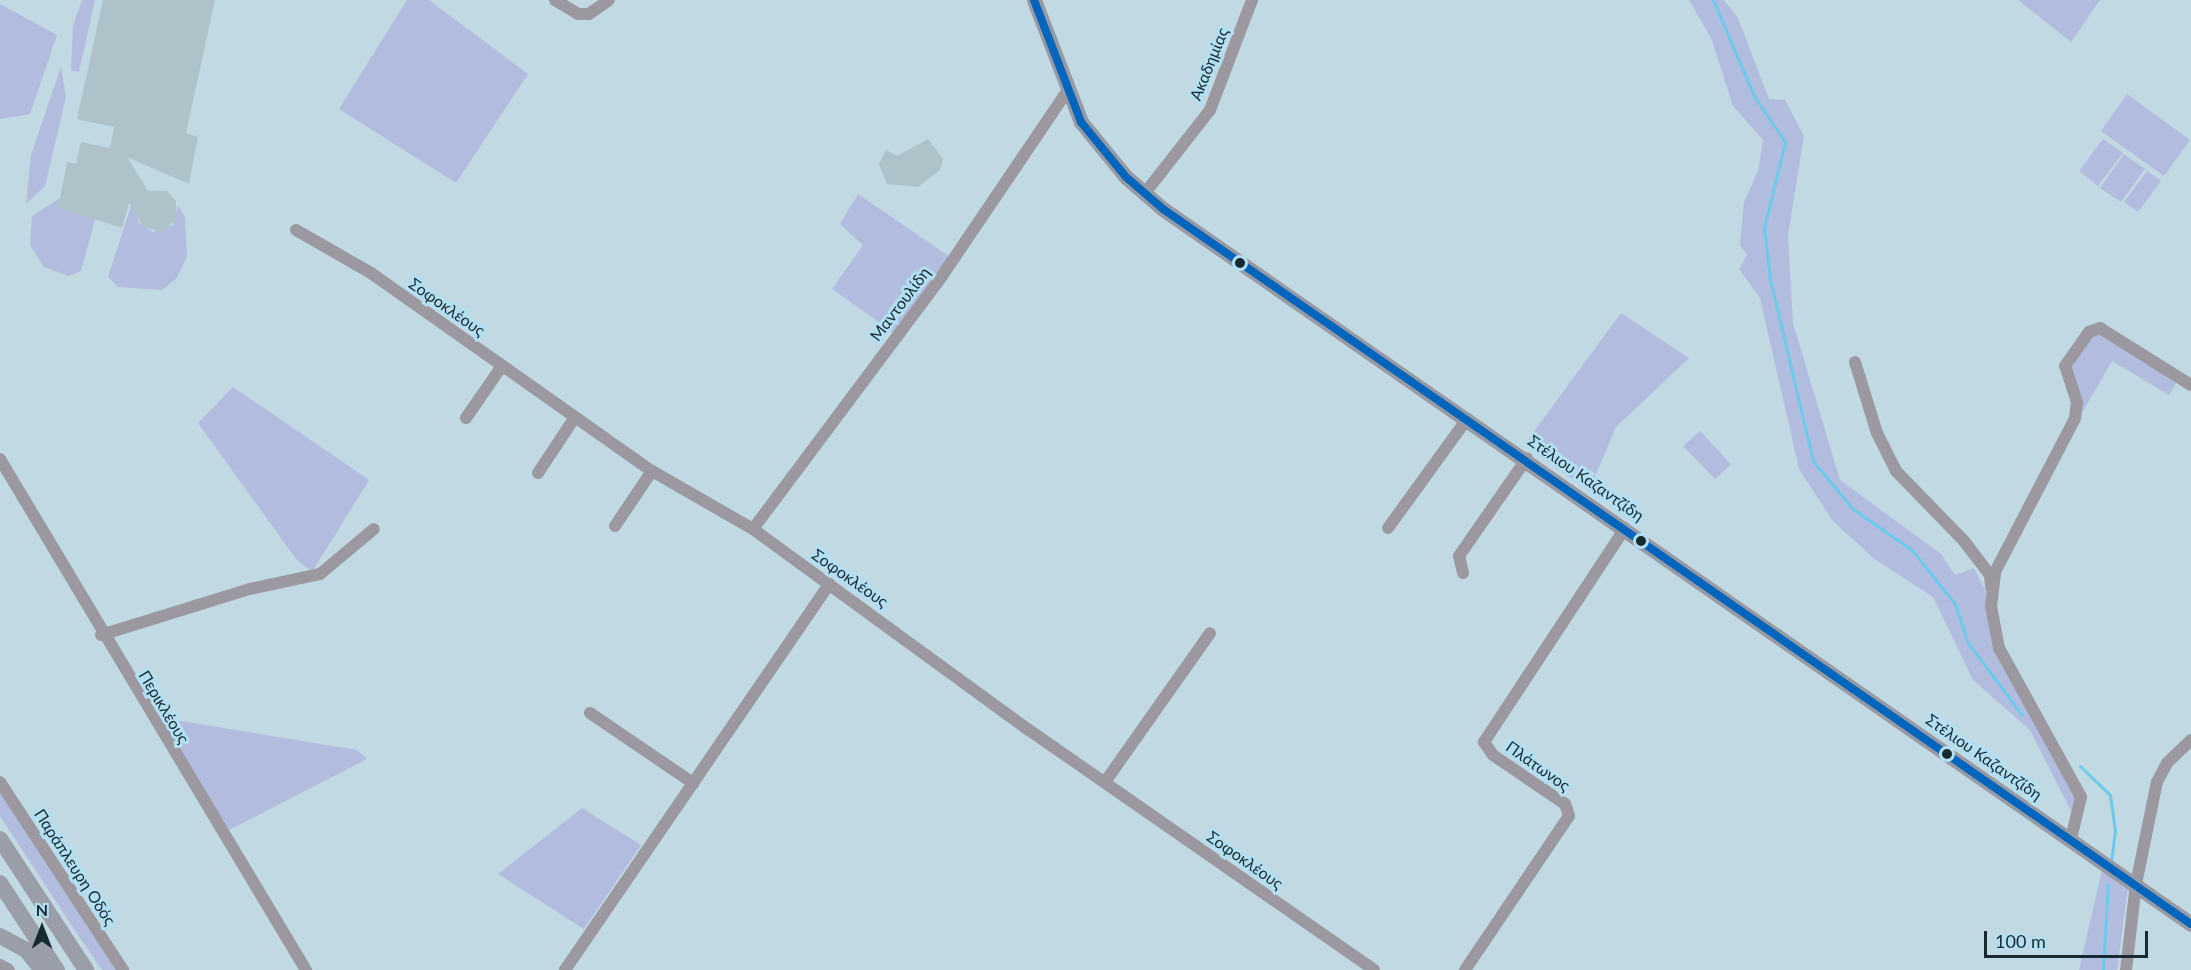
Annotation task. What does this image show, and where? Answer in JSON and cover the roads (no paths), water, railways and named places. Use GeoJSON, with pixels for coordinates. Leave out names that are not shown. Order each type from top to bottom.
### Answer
{"type":"FeatureCollection","features":[{"type":"Feature","properties":{"kind":"highway"},"geometry":{"type":"LineString","coordinates":[[0,839],[86,970]]}},
{"type":"Feature","properties":{"kind":"highway"},"geometry":{"type":"LineString","coordinates":[[0,883],[57,970]]}},
{"type":"Feature","properties":{"kind":"highway"},"geometry":{"type":"LineString","coordinates":[[0,936],[26,950],[42,970]]}},
{"type":"Feature","properties":{"kind":"main road","name":"Στέλιου Καζαντζίδη"},"geometry":{"type":"LineString","coordinates":[[1034,0],[1066,93],[1096,143],[1145,193],[2191,924]]}},
{"type":"Feature","properties":{"kind":"street"},"geometry":{"type":"LineString","coordinates":[[555,0],[578,14],[589,14],[609,0]]}},
{"type":"Feature","properties":{"kind":"street","name":"Ακαδημίας"},"geometry":{"type":"LineString","coordinates":[[1145,193],[1210,110],[1252,0]]}},
{"type":"Feature","properties":{"kind":"street","name":"Μαντουλίδη"},"geometry":{"type":"LineString","coordinates":[[753,529],[942,276],[1066,93]]}},
{"type":"Feature","properties":{"kind":"street","name":"Σοφοκλέους"},"geometry":{"type":"LineString","coordinates":[[296,230],[332,246],[652,471],[753,529],[1105,782],[1374,970]]}},
{"type":"Feature","properties":{"kind":"street"},"geometry":{"type":"LineString","coordinates":[[1991,588],[2075,418],[2077,402],[2065,366],[2089,332],[2100,328],[2191,385]]}},
{"type":"Feature","properties":{"kind":"street"},"geometry":{"type":"LineString","coordinates":[[1855,362],[1877,433],[1896,471],[1964,541],[1990,575],[1994,630],[2003,659],[2081,797],[2071,839]]}},
{"type":"Feature","properties":{"kind":"street"},"geometry":{"type":"LineString","coordinates":[[466,418],[502,366]]}},
{"type":"Feature","properties":{"kind":"street"},"geometry":{"type":"LineString","coordinates":[[538,473],[574,417]]}},
{"type":"Feature","properties":{"kind":"street"},"geometry":{"type":"LineString","coordinates":[[1388,528],[1467,418]]}},
{"type":"Feature","properties":{"kind":"street"},"geometry":{"type":"LineString","coordinates":[[1463,573],[1459,556],[1527,458]]}},
{"type":"Feature","properties":{"kind":"street","name":"Περικλέους"},"geometry":{"type":"LineString","coordinates":[[0,459],[101,635],[306,970]]}},
{"type":"Feature","properties":{"kind":"street"},"geometry":{"type":"LineString","coordinates":[[615,526],[652,471]]}},
{"type":"Feature","properties":{"kind":"street","name":"Πλάτωνος"},"geometry":{"type":"LineString","coordinates":[[1465,970],[1569,816],[1565,804],[1493,755],[1484,742],[1625,528]]}},
{"type":"Feature","properties":{"kind":"street"},"geometry":{"type":"LineString","coordinates":[[101,635],[250,589],[320,574],[374,529]]}},
{"type":"Feature","properties":{"kind":"street"},"geometry":{"type":"LineString","coordinates":[[565,970],[829,584]]}},
{"type":"Feature","properties":{"kind":"street"},"geometry":{"type":"LineString","coordinates":[[1105,782],[1210,633]]}},
{"type":"Feature","properties":{"kind":"street"},"geometry":{"type":"LineString","coordinates":[[590,713],[693,783]]}},
{"type":"Feature","properties":{"kind":"street"},"geometry":{"type":"LineString","coordinates":[[2126,970],[2136,884],[2157,782],[2167,763],[2191,740]]}},
{"type":"Feature","properties":{"kind":"street","name":"Παράπλευρη Οδός"},"geometry":{"type":"LineString","coordinates":[[0,782],[123,970]]}},
{"type":"Feature","properties":{"kind":"street"},"geometry":{"type":"LineString","coordinates":[[0,965],[9,970]]}},
{"type":"Feature","properties":{"kind":"waterway"},"geometry":{"type":"LineString","coordinates":[[1713,0],[1754,96],[1785,142],[1764,228],[1770,279],[1813,461],[1853,509],[1912,550],[1955,604],[1968,643],[2022,715]]}},
{"type":"Feature","properties":{"kind":"waterway"},"geometry":{"type":"LineString","coordinates":[[2080,766],[2110,795],[2115,830],[2111,862]]}},
{"type":"Feature","properties":{"kind":"waterway"},"geometry":{"type":"LineString","coordinates":[[2103,970],[2108,884]]}}]}
